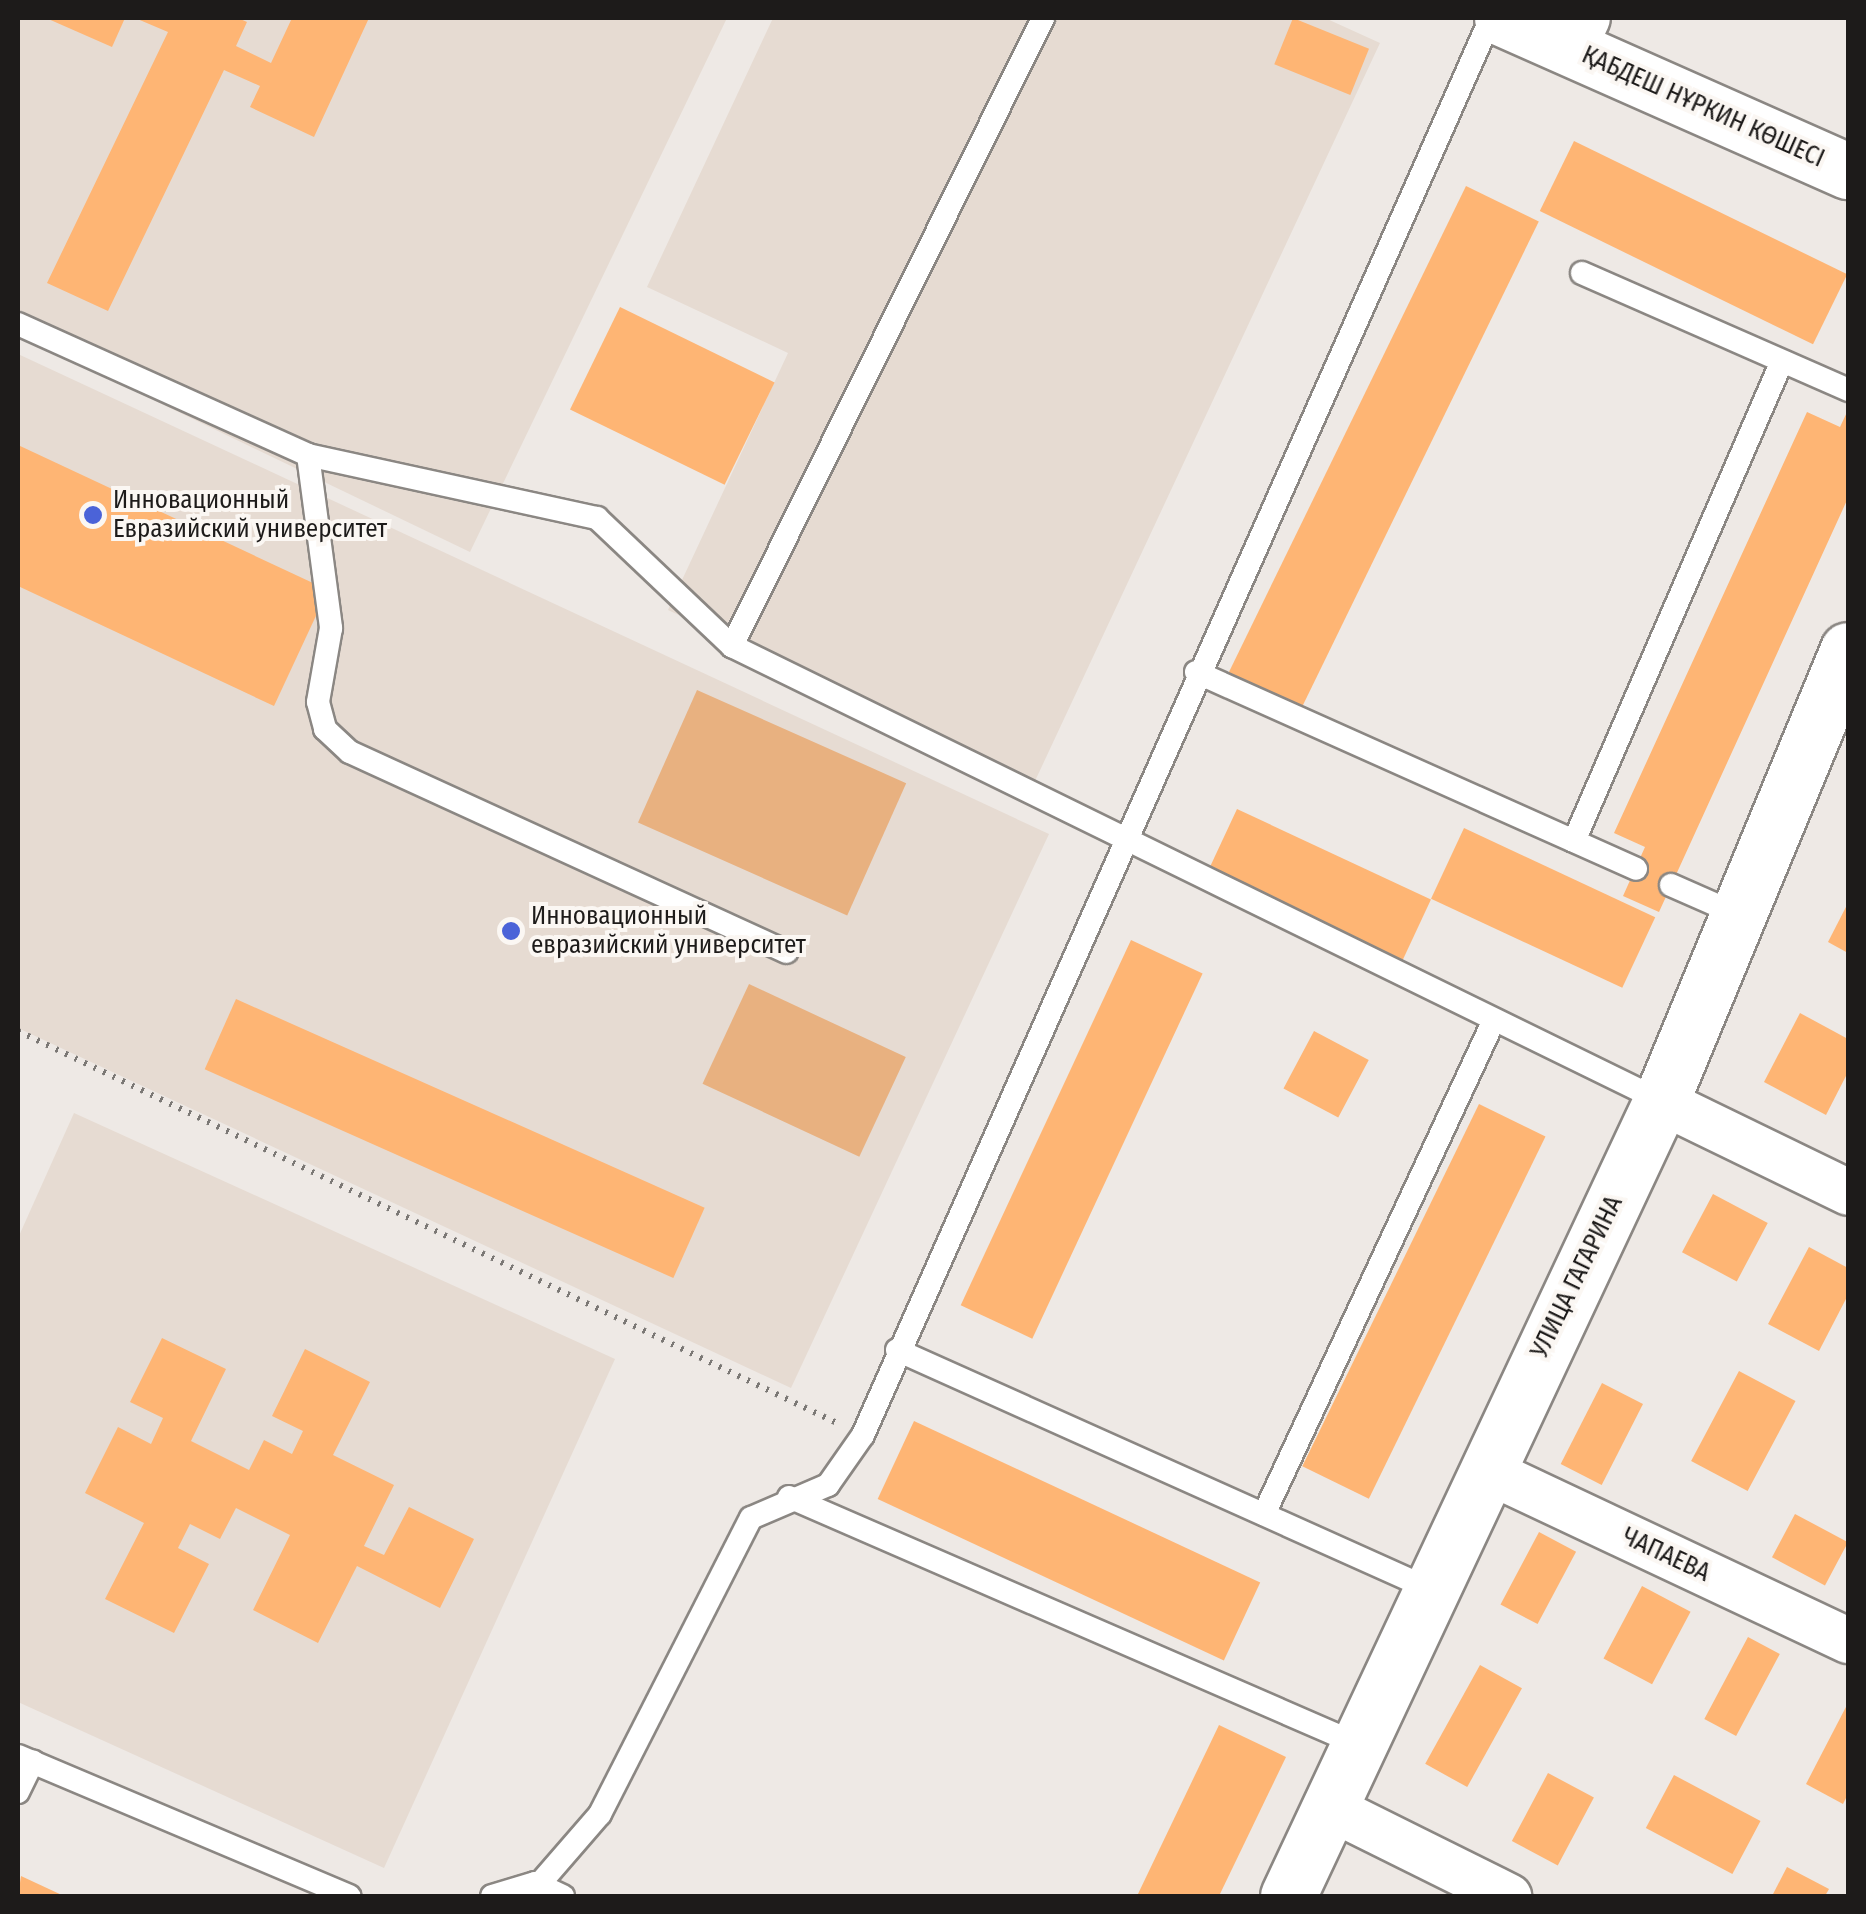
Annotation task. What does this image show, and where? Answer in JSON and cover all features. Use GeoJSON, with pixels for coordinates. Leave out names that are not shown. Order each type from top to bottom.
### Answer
{"type":"FeatureCollection","features":[{"type":"Feature","properties":{"kind":"street","name":"ҚАБДЕШ НҰРКИН КӨШЕСІ"},"geometry":{"type":"LineString","coordinates":[[1502,18],[1580,34],[1848,171]]}},
{"type":"Feature","properties":{"kind":"street","name":"УЛИЦА ГАГАРИНА"},"geometry":{"type":"LineString","coordinates":[[1288,1896],[1484,1470],[1662,1101],[1848,650]]}},
{"type":"Feature","properties":{"kind":"street"},"geometry":{"type":"LineString","coordinates":[[1662,1101],[1848,1192]]}},
{"type":"Feature","properties":{"kind":"street","name":"ЧАПАЕВА"},"geometry":{"type":"LineString","coordinates":[[1484,1470],[1848,1640]]}},
{"type":"Feature","properties":{"kind":"street"},"geometry":{"type":"LineString","coordinates":[[1331,1808],[1508,1896]]}},
{"type":"Feature","properties":{"kind":"lane"},"geometry":{"type":"LineString","coordinates":[[732,646],[1043,18]]}},
{"type":"Feature","properties":{"kind":"lane"},"geometry":{"type":"LineString","coordinates":[[532,1890],[600,1814],[751,1518],[789,1496],[828,1485],[863,1435],[1121,840],[1490,18]]}},
{"type":"Feature","properties":{"kind":"lane"},"geometry":{"type":"LineString","coordinates":[[1582,273],[1848,390]]}},
{"type":"Feature","properties":{"kind":"lane"},"geometry":{"type":"LineString","coordinates":[[18,324],[308,455],[598,518],[732,646],[1121,840],[1662,1101]]}},
{"type":"Feature","properties":{"kind":"lane"},"geometry":{"type":"LineString","coordinates":[[1574,841],[1782,361]]}},
{"type":"Feature","properties":{"kind":"lane"},"geometry":{"type":"LineString","coordinates":[[308,455],[331,628],[318,702],[325,728],[350,752],[786,952]]}},
{"type":"Feature","properties":{"kind":"lane"},"geometry":{"type":"LineString","coordinates":[[1196,672],[1636,869]]}},
{"type":"Feature","properties":{"kind":"lane"},"geometry":{"type":"LineString","coordinates":[[1671,884],[1739,915]]}},
{"type":"Feature","properties":{"kind":"lane"},"geometry":{"type":"LineString","coordinates":[[1264,1514],[1494,1020]]}},
{"type":"Feature","properties":{"kind":"lane"},"geometry":{"type":"LineString","coordinates":[[897,1350],[1430,1589]]}},
{"type":"Feature","properties":{"kind":"lane"},"geometry":{"type":"LineString","coordinates":[[789,1496],[1360,1744]]}},
{"type":"Feature","properties":{"kind":"lane"},"geometry":{"type":"LineString","coordinates":[[18,1792],[25,1758],[350,1896]]}},
{"type":"Feature","properties":{"kind":"lane"},"geometry":{"type":"LineString","coordinates":[[492,1896],[532,1890],[563,1896]]}},
{"type":"Feature","properties":{"kind":"path"},"geometry":{"type":"LineString","coordinates":[[18,1031],[863,1435]]}},
{"type":"Feature","properties":{"kind":"shaded area"},"geometry":{"type":"Polygon","coordinates":[[[18,18],[727,18],[470,552],[18,335],[18,18]]]}},
{"type":"Feature","properties":{"kind":"shaded area"},"geometry":{"type":"Polygon","coordinates":[[[773,18],[1325,18],[1380,43],[1035,781],[668,610],[788,353],[647,287],[773,18]]]}},
{"type":"Feature","properties":{"kind":"shaded area","name":"Инновационный евразийский университет"},"geometry":{"type":"Polygon","coordinates":[[[18,354],[1049,834],[791,1388],[18,1028],[18,354]]]}},
{"type":"Feature","properties":{"kind":"shaded area"},"geometry":{"type":"Polygon","coordinates":[[[697,690],[906,783],[847,916],[638,822],[697,690]]]}},
{"type":"Feature","properties":{"kind":"shaded area"},"geometry":{"type":"Polygon","coordinates":[[[749,984],[906,1057],[859,1157],[703,1084],[749,984]]]}},
{"type":"Feature","properties":{"kind":"shaded area"},"geometry":{"type":"Polygon","coordinates":[[[74,1113],[615,1359],[384,1868],[18,1702],[18,1238],[74,1113]]]}},
{"type":"Feature","properties":{"kind":"building"},"geometry":{"type":"Polygon","coordinates":[[[46,18],[125,18],[112,47],[46,18]]]}},
{"type":"Feature","properties":{"kind":"building"},"geometry":{"type":"Polygon","coordinates":[[[135,18],[238,18],[247,22],[236,46],[271,63],[292,18],[369,18],[314,137],[250,107],[260,86],[224,70],[108,311],[47,283],[168,32],[135,18]]]}},
{"type":"Feature","properties":{"kind":"building"},"geometry":{"type":"Polygon","coordinates":[[[1293,18],[1369,49],[1350,95],[1274,64],[1293,18]]]}},
{"type":"Feature","properties":{"kind":"building"},"geometry":{"type":"Polygon","coordinates":[[[1574,141],[1847,274],[1813,344],[1540,211],[1574,141]]]}},
{"type":"Feature","properties":{"kind":"building"},"geometry":{"type":"Polygon","coordinates":[[[1466,186],[1539,222],[1300,710],[1228,675],[1466,186]]]}},
{"type":"Feature","properties":{"kind":"building"},"geometry":{"type":"Polygon","coordinates":[[[620,307],[775,382],[725,485],[570,409],[620,307]]]}},
{"type":"Feature","properties":{"kind":"building"},"geometry":{"type":"Polygon","coordinates":[[[1848,410],[1848,498],[1659,912],[1623,896],[1645,847],[1614,833],[1807,412],[1840,427],[1848,410]]]}},
{"type":"Feature","properties":{"kind":"building","name":"Инновационный Евразийский университет"},"geometry":{"type":"Polygon","coordinates":[[[18,445],[328,590],[274,706],[18,586],[18,445]]]}},
{"type":"Feature","properties":{"kind":"building"},"geometry":{"type":"Polygon","coordinates":[[[1237,809],[1431,899],[1400,967],[1206,876],[1237,809]]]}},
{"type":"Feature","properties":{"kind":"building"},"geometry":{"type":"Polygon","coordinates":[[[1464,828],[1655,917],[1622,988],[1431,899],[1464,828]]]}},
{"type":"Feature","properties":{"kind":"building"},"geometry":{"type":"Polygon","coordinates":[[[1848,903],[1848,953],[1828,942],[1848,903]]]}},
{"type":"Feature","properties":{"kind":"building"},"geometry":{"type":"Polygon","coordinates":[[[1131,940],[1203,973],[1032,1339],[961,1305],[1131,940]]]}},
{"type":"Feature","properties":{"kind":"building"},"geometry":{"type":"Polygon","coordinates":[[[236,999],[705,1208],[673,1278],[205,1069],[236,999]]]}},
{"type":"Feature","properties":{"kind":"building"},"geometry":{"type":"Polygon","coordinates":[[[1800,1013],[1848,1039],[1848,1072],[1826,1115],[1764,1082],[1800,1013]]]}},
{"type":"Feature","properties":{"kind":"building"},"geometry":{"type":"Polygon","coordinates":[[[1314,1031],[1369,1060],[1338,1117],[1283,1088],[1314,1031]]]}},
{"type":"Feature","properties":{"kind":"building"},"geometry":{"type":"Polygon","coordinates":[[[1479,1104],[1546,1136],[1369,1499],[1302,1466],[1479,1104]]]}},
{"type":"Feature","properties":{"kind":"building"},"geometry":{"type":"Polygon","coordinates":[[[1713,1194],[1768,1223],[1737,1281],[1682,1252],[1713,1194]]]}},
{"type":"Feature","properties":{"kind":"building"},"geometry":{"type":"Polygon","coordinates":[[[1809,1247],[1848,1268],[1848,1295],[1819,1351],[1768,1324],[1809,1247]]]}},
{"type":"Feature","properties":{"kind":"building"},"geometry":{"type":"Polygon","coordinates":[[[162,1338],[226,1369],[191,1441],[249,1470],[264,1440],[292,1454],[303,1431],[272,1416],[305,1349],[370,1382],[333,1455],[394,1485],[364,1546],[384,1555],[409,1507],[474,1539],[440,1608],[357,1566],[318,1643],[253,1610],[290,1535],[236,1508],[220,1539],[190,1524],[178,1548],[209,1564],[174,1633],[105,1599],[144,1523],[85,1493],[118,1427],[151,1444],[163,1418],[130,1402],[162,1338]]]}},
{"type":"Feature","properties":{"kind":"building"},"geometry":{"type":"Polygon","coordinates":[[[1739,1371],[1796,1401],[1748,1491],[1691,1461],[1739,1371]]]}},
{"type":"Feature","properties":{"kind":"building"},"geometry":{"type":"Polygon","coordinates":[[[1602,1383],[1643,1404],[1602,1485],[1561,1464],[1602,1383]]]}},
{"type":"Feature","properties":{"kind":"building"},"geometry":{"type":"Polygon","coordinates":[[[914,1421],[1260,1582],[1224,1660],[878,1499],[914,1421]]]}},
{"type":"Feature","properties":{"kind":"building"},"geometry":{"type":"Polygon","coordinates":[[[1795,1514],[1848,1542],[1825,1585],[1772,1557],[1795,1514]]]}},
{"type":"Feature","properties":{"kind":"building"},"geometry":{"type":"Polygon","coordinates":[[[1539,1532],[1576,1552],[1538,1624],[1501,1604],[1539,1532]]]}},
{"type":"Feature","properties":{"kind":"building"},"geometry":{"type":"Polygon","coordinates":[[[1642,1586],[1691,1612],[1652,1684],[1604,1658],[1642,1586]]]}},
{"type":"Feature","properties":{"kind":"building"},"geometry":{"type":"Polygon","coordinates":[[[1748,1637],[1780,1654],[1736,1736],[1704,1719],[1748,1637]]]}},
{"type":"Feature","properties":{"kind":"building"},"geometry":{"type":"Polygon","coordinates":[[[1480,1665],[1522,1688],[1467,1787],[1425,1764],[1480,1665]]]}},
{"type":"Feature","properties":{"kind":"building"},"geometry":{"type":"Polygon","coordinates":[[[1848,1703],[1848,1794],[1843,1804],[1806,1784],[1848,1703]]]}},
{"type":"Feature","properties":{"kind":"building"},"geometry":{"type":"Polygon","coordinates":[[[1219,1725],[1286,1757],[1219,1896],[1137,1896],[1219,1725]]]}},
{"type":"Feature","properties":{"kind":"building"},"geometry":{"type":"Polygon","coordinates":[[[1548,1773],[1594,1797],[1558,1865],[1512,1841],[1548,1773]]]}},
{"type":"Feature","properties":{"kind":"building"},"geometry":{"type":"Polygon","coordinates":[[[1674,1775],[1761,1821],[1732,1874],[1646,1828],[1674,1775]]]}},
{"type":"Feature","properties":{"kind":"building"},"geometry":{"type":"Polygon","coordinates":[[[1787,1867],[1829,1889],[1825,1896],[1772,1896],[1787,1867]]]}},
{"type":"Feature","properties":{"kind":"building"},"geometry":{"type":"Polygon","coordinates":[[[21,1876],[64,1896],[18,1896],[21,1876]]]}},
{"type":"Feature","properties":{"kind":"place","name":"Инновационный Евразийский университет"},"geometry":{"type":"Point","coordinates":[93,515]}},
{"type":"Feature","properties":{"kind":"place","name":"Инновационный евразийский университет"},"geometry":{"type":"Point","coordinates":[511,931]}}]}
